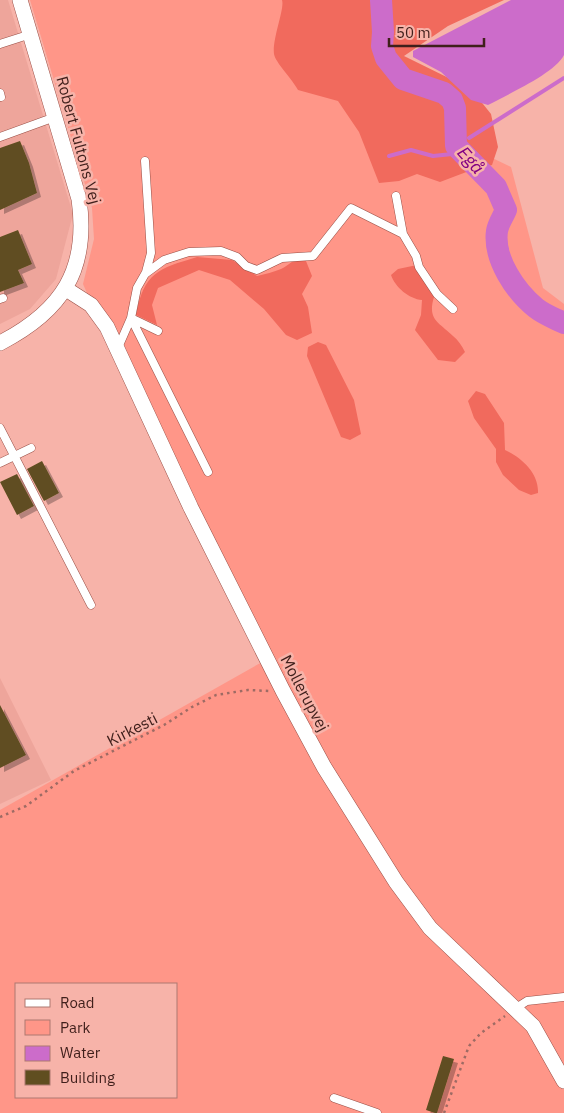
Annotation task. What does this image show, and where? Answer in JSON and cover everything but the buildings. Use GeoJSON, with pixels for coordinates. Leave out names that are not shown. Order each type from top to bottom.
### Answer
{"type":"FeatureCollection","features":[{"type":"Feature","properties":{"kind":"street","name":"Robert Fultons Vej"},"geometry":{"type":"LineString","coordinates":[[20,0],[79,199],[82,223],[80,246],[66,289]]}},
{"type":"Feature","properties":{"kind":"street"},"geometry":{"type":"LineString","coordinates":[[0,343],[24,331],[48,312],[66,289]]}},
{"type":"Feature","properties":{"kind":"street","name":"Mollerupvej"},"geometry":{"type":"LineString","coordinates":[[66,289],[91,305],[107,327],[191,508],[283,691],[324,767],[396,882],[424,921],[460,960],[516,1008],[533,1026],[564,1081]]}},
{"type":"Feature","properties":{"kind":"lane"},"geometry":{"type":"LineString","coordinates":[[0,44],[30,34]]}},
{"type":"Feature","properties":{"kind":"lane"},"geometry":{"type":"LineString","coordinates":[[0,137],[55,117]]}},
{"type":"Feature","properties":{"kind":"lane"},"geometry":{"type":"LineString","coordinates":[[117,350],[131,318],[137,288],[145,274],[151,253],[145,161]]}},
{"type":"Feature","properties":{"kind":"lane"},"geometry":{"type":"LineString","coordinates":[[396,196],[403,234],[425,278],[437,294],[453,309]]}},
{"type":"Feature","properties":{"kind":"lane"},"geometry":{"type":"LineString","coordinates":[[145,274],[164,260],[189,252],[222,250],[237,257],[246,266],[257,270],[282,258],[312,256],[350,208],[403,234]]}},
{"type":"Feature","properties":{"kind":"lane"},"geometry":{"type":"LineString","coordinates":[[131,318],[158,331]]}},
{"type":"Feature","properties":{"kind":"lane"},"geometry":{"type":"LineString","coordinates":[[131,318],[208,472]]}},
{"type":"Feature","properties":{"kind":"lane"},"geometry":{"type":"LineString","coordinates":[[0,428],[91,605]]}},
{"type":"Feature","properties":{"kind":"lane"},"geometry":{"type":"LineString","coordinates":[[0,463],[31,448]]}},
{"type":"Feature","properties":{"kind":"lane"},"geometry":{"type":"LineString","coordinates":[[516,1008],[527,1001],[564,997]]}},
{"type":"Feature","properties":{"kind":"lane"},"geometry":{"type":"LineString","coordinates":[[334,1098],[377,1113]]}},
{"type":"Feature","properties":{"kind":"path","name":"Kirkesti"},"geometry":{"type":"LineString","coordinates":[[0,818],[26,806],[74,771],[164,725],[192,706],[216,695],[248,690],[283,691]]}},
{"type":"Feature","properties":{"kind":"path"},"geometry":{"type":"LineString","coordinates":[[444,1113],[469,1046],[481,1033],[516,1008]]}},
{"type":"Feature","properties":{"kind":"shaded area"},"geometry":{"type":"Polygon","coordinates":[[[0,0],[8,0],[73,214],[56,279],[30,309],[0,324],[0,0]]]}},
{"type":"Feature","properties":{"kind":"shaded area"},"geometry":{"type":"Polygon","coordinates":[[[282,0],[504,0],[448,26],[404,56],[471,89],[491,114],[498,147],[492,165],[440,182],[417,174],[399,181],[379,183],[359,132],[338,101],[298,90],[275,57],[274,48],[282,10],[282,0]]]}},
{"type":"Feature","properties":{"kind":"shaded area"},"geometry":{"type":"Polygon","coordinates":[[[197,257],[232,260],[257,276],[281,269],[295,260],[306,261],[312,276],[302,294],[308,307],[312,333],[297,340],[286,335],[264,309],[230,280],[199,270],[158,288],[152,305],[157,325],[136,315],[143,289],[155,274],[172,265],[197,257]]]}},
{"type":"Feature","properties":{"kind":"shaded area"},"geometry":{"type":"Polygon","coordinates":[[[417,265],[434,297],[432,305],[433,316],[439,324],[457,339],[465,352],[455,362],[438,360],[415,330],[421,315],[422,300],[403,292],[391,275],[398,269],[417,265]]]}},
{"type":"Feature","properties":{"kind":"shaded area"},"geometry":{"type":"Polygon","coordinates":[[[318,342],[326,345],[354,400],[361,434],[350,440],[341,437],[307,356],[308,347],[318,342]]]}},
{"type":"Feature","properties":{"kind":"shaded area"},"geometry":{"type":"Polygon","coordinates":[[[476,391],[485,394],[504,423],[505,450],[517,457],[528,467],[536,479],[538,493],[531,495],[519,490],[503,475],[496,462],[496,449],[474,418],[468,401],[476,391]]]}},
{"type":"Feature","properties":{"kind":"shaded area"},"geometry":{"type":"Polygon","coordinates":[[[0,678],[51,780],[0,804],[0,678]]]}},
{"type":"Feature","properties":{"kind":"green space"},"geometry":{"type":"Polygon","coordinates":[[[30,0],[290,0],[296,64],[511,167],[543,288],[564,304],[564,1113],[0,1113],[0,810],[271,657],[102,308],[87,293],[83,284],[94,239],[92,208],[30,0]]]}},
{"type":"Feature","properties":{"kind":"water"},"geometry":{"type":"Polygon","coordinates":[[[511,0],[564,0],[564,55],[551,69],[530,83],[488,105],[471,100],[441,72],[413,57],[413,51],[511,0]]]}},
{"type":"Feature","properties":{"kind":"waterway","name":"Egå"},"geometry":{"type":"LineString","coordinates":[[381,0],[382,46],[386,58],[403,79],[444,93],[452,100],[455,108],[456,146],[496,187],[506,210],[499,223],[497,242],[502,263],[508,274],[528,301],[546,315],[564,323]]}},
{"type":"Feature","properties":{"kind":"waterway"},"geometry":{"type":"LineString","coordinates":[[469,138],[564,78]]}},
{"type":"Feature","properties":{"kind":"waterway"},"geometry":{"type":"LineString","coordinates":[[389,156],[411,150],[433,156],[462,153]]}}]}
